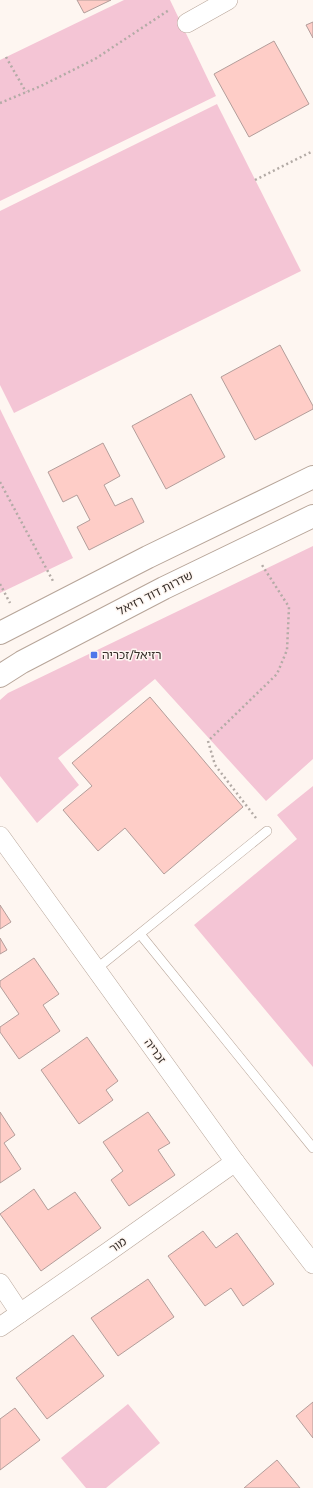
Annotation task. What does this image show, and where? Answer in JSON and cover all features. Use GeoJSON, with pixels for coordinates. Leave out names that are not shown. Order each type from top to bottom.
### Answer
{"type":"FeatureCollection","features":[{"type":"Feature","properties":{"kind":"main road"},"geometry":{"type":"LineString","coordinates":[[0,632],[64,601],[148,557],[313,477]]}},
{"type":"Feature","properties":{"kind":"main road","name":"שדרות דוד רזיאל"},"geometry":{"type":"LineString","coordinates":[[0,676],[22,662],[164,588],[313,516]]}},
{"type":"Feature","properties":{"kind":"street"},"geometry":{"type":"LineString","coordinates":[[187,23],[228,0]]}},
{"type":"Feature","properties":{"kind":"street","name":"זכריה"},"geometry":{"type":"LineString","coordinates":[[0,836],[235,1162],[313,1264]]}},
{"type":"Feature","properties":{"kind":"street","name":"מור"},"geometry":{"type":"LineString","coordinates":[[0,1327],[235,1162]]}},
{"type":"Feature","properties":{"kind":"street"},"geometry":{"type":"LineString","coordinates":[[0,1283],[20,1313]]}},
{"type":"Feature","properties":{"kind":"lane"},"geometry":{"type":"LineString","coordinates":[[96,970],[267,831]]}},
{"type":"Feature","properties":{"kind":"lane"},"geometry":{"type":"LineString","coordinates":[[140,934],[313,1148]]}},
{"type":"Feature","properties":{"kind":"path"},"geometry":{"type":"LineString","coordinates":[[0,102],[41,86],[95,59],[178,4],[187,23]]}},
{"type":"Feature","properties":{"kind":"path"},"geometry":{"type":"LineString","coordinates":[[6,57],[26,92]]}},
{"type":"Feature","properties":{"kind":"path"},"geometry":{"type":"LineString","coordinates":[[255,180],[313,151]]}},
{"type":"Feature","properties":{"kind":"path"},"geometry":{"type":"LineString","coordinates":[[0,482],[64,601]]}},
{"type":"Feature","properties":{"kind":"path"},"geometry":{"type":"LineString","coordinates":[[249,547],[289,607],[287,650],[277,674],[208,741],[215,765],[267,831]]}},
{"type":"Feature","properties":{"kind":"shaded area"},"geometry":{"type":"Polygon","coordinates":[[[124,0],[170,0],[216,96],[0,201],[0,60],[124,0]]]}},
{"type":"Feature","properties":{"kind":"shaded area"},"geometry":{"type":"Polygon","coordinates":[[[217,104],[301,271],[14,413],[0,385],[0,211],[217,104]]]}},
{"type":"Feature","properties":{"kind":"shaded area"},"geometry":{"type":"Polygon","coordinates":[[[0,409],[73,558],[0,593],[0,409]]]}},
{"type":"Feature","properties":{"kind":"shaded area"},"geometry":{"type":"Polygon","coordinates":[[[313,546],[313,759],[266,801],[155,679],[58,758],[79,785],[37,823],[0,776],[0,700],[8,693],[313,546]]]}},
{"type":"Feature","properties":{"kind":"shaded area"},"geometry":{"type":"Polygon","coordinates":[[[313,786],[313,1067],[194,925],[297,839],[277,815],[313,786]]]}},
{"type":"Feature","properties":{"kind":"shaded area"},"geometry":{"type":"Polygon","coordinates":[[[128,1404],[160,1443],[106,1488],[86,1488],[61,1458],[128,1404]]]}},
{"type":"Feature","properties":{"kind":"building"},"geometry":{"type":"Polygon","coordinates":[[[77,0],[111,0],[84,13],[77,0]]]}},
{"type":"Feature","properties":{"kind":"building"},"geometry":{"type":"Polygon","coordinates":[[[313,22],[313,38],[306,25],[313,22]]]}},
{"type":"Feature","properties":{"kind":"building"},"geometry":{"type":"Polygon","coordinates":[[[274,41],[309,104],[249,137],[214,74],[274,41]]]}},
{"type":"Feature","properties":{"kind":"building"},"geometry":{"type":"Polygon","coordinates":[[[280,345],[313,406],[313,409],[255,440],[221,377],[280,345]]]}},
{"type":"Feature","properties":{"kind":"building"},"geometry":{"type":"Polygon","coordinates":[[[191,394],[225,457],[166,489],[132,426],[191,394]]]}},
{"type":"Feature","properties":{"kind":"building"},"geometry":{"type":"Polygon","coordinates":[[[103,443],[120,476],[104,485],[115,506],[132,498],[144,522],[89,550],[77,527],[90,520],[77,495],[63,502],[48,472],[103,443]]]}},
{"type":"Feature","properties":{"kind":"building"},"geometry":{"type":"Polygon","coordinates":[[[150,697],[243,807],[164,874],[125,828],[98,851],[63,810],[92,786],[72,763],[150,697]]]}},
{"type":"Feature","properties":{"kind":"building"},"geometry":{"type":"Polygon","coordinates":[[[0,905],[11,922],[0,929],[0,905]]]}},
{"type":"Feature","properties":{"kind":"building"},"geometry":{"type":"Polygon","coordinates":[[[0,938],[7,950],[0,954],[0,938]]]}},
{"type":"Feature","properties":{"kind":"building"},"geometry":{"type":"Polygon","coordinates":[[[34,958],[59,994],[43,1005],[60,1031],[19,1059],[0,1032],[0,1027],[19,1014],[0,986],[0,981],[34,958]]]}},
{"type":"Feature","properties":{"kind":"building"},"geometry":{"type":"Polygon","coordinates":[[[87,1037],[118,1081],[106,1090],[113,1100],[79,1124],[41,1070],[87,1037]]]}},
{"type":"Feature","properties":{"kind":"building"},"geometry":{"type":"Polygon","coordinates":[[[0,1112],[15,1135],[4,1143],[21,1169],[0,1183],[0,1112]]]}},
{"type":"Feature","properties":{"kind":"building"},"geometry":{"type":"Polygon","coordinates":[[[148,1112],[170,1143],[158,1150],[175,1175],[129,1206],[111,1180],[123,1171],[103,1142],[148,1112]]]}},
{"type":"Feature","properties":{"kind":"building"},"geometry":{"type":"Polygon","coordinates":[[[34,1189],[48,1210],[75,1192],[101,1228],[41,1271],[0,1214],[34,1189]]]}},
{"type":"Feature","properties":{"kind":"building"},"geometry":{"type":"Polygon","coordinates":[[[203,1231],[216,1248],[237,1233],[274,1284],[243,1306],[231,1288],[205,1306],[168,1256],[203,1231]]]}},
{"type":"Feature","properties":{"kind":"building"},"geometry":{"type":"Polygon","coordinates":[[[148,1279],[174,1317],[118,1356],[91,1318],[148,1279]]]}},
{"type":"Feature","properties":{"kind":"building"},"geometry":{"type":"Polygon","coordinates":[[[73,1335],[104,1376],[47,1419],[16,1378],[73,1335]]]}},
{"type":"Feature","properties":{"kind":"building"},"geometry":{"type":"Polygon","coordinates":[[[313,1402],[313,1438],[296,1416],[313,1402]]]}},
{"type":"Feature","properties":{"kind":"building"},"geometry":{"type":"Polygon","coordinates":[[[15,1408],[40,1440],[0,1470],[0,1419],[15,1408]]]}},
{"type":"Feature","properties":{"kind":"building"},"geometry":{"type":"Polygon","coordinates":[[[277,1460],[300,1488],[244,1488],[277,1460]]]}},
{"type":"Feature","properties":{"kind":"place","name":"רזיאל/זכריה"},"geometry":{"type":"Point","coordinates":[94,655]}}]}
